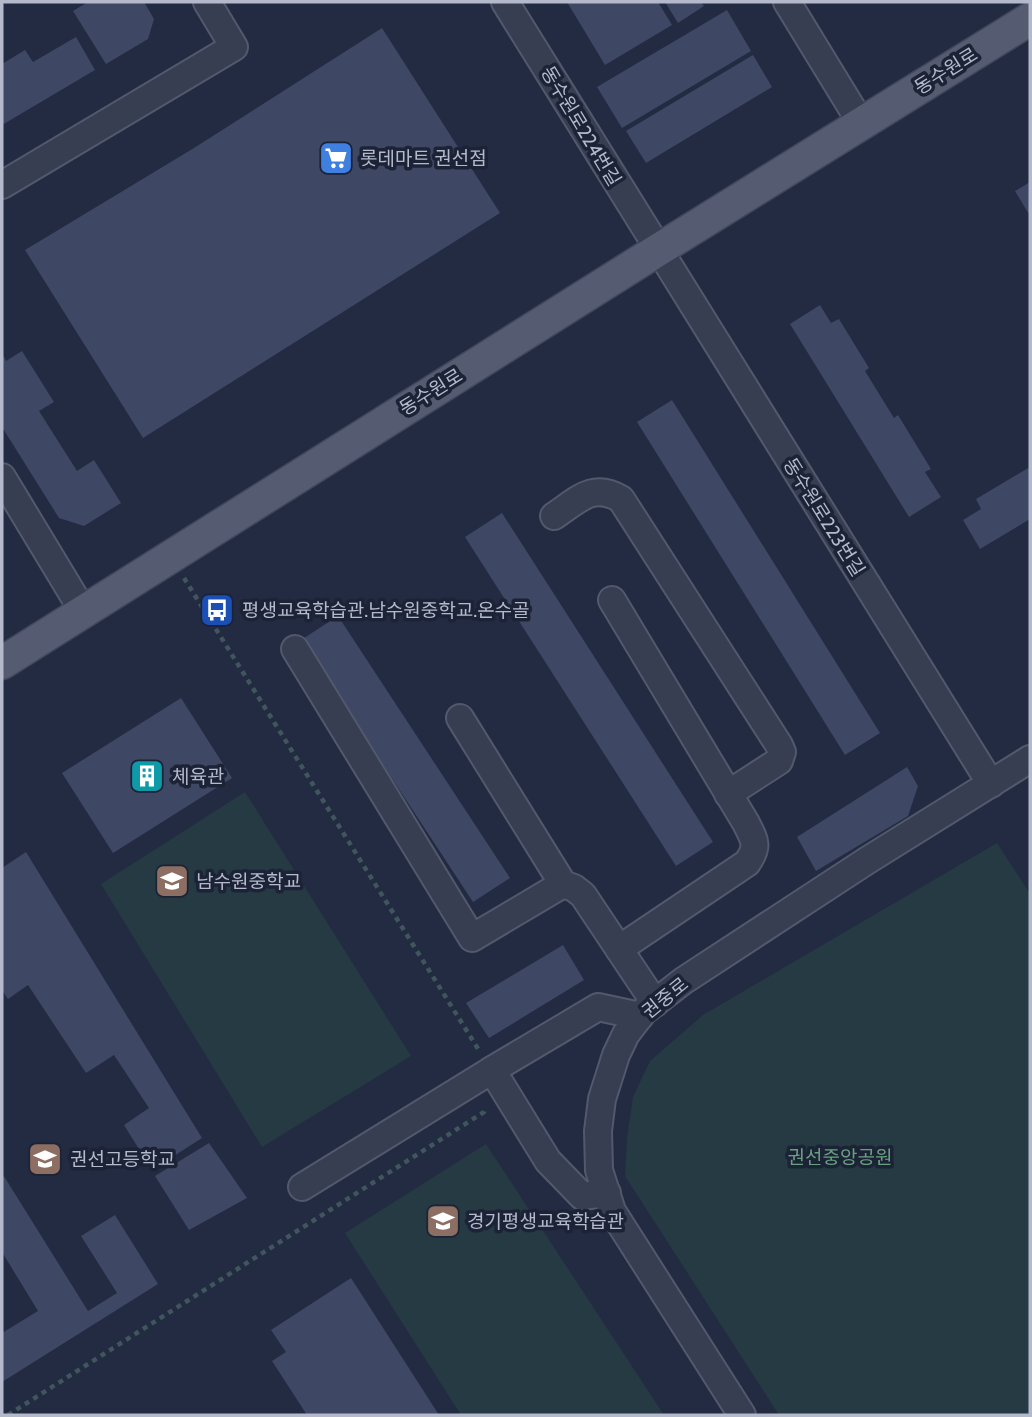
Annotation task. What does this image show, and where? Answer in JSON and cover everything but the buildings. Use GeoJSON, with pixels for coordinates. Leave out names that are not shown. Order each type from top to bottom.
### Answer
{"type":"FeatureCollection","features":[{"type":"Feature","properties":{"kind":"main road","name":"동수원로"},"geometry":{"type":"LineString","coordinates":[[2,663],[657,250],[1030,19]]}},
{"type":"Feature","properties":{"kind":"street"},"geometry":{"type":"LineString","coordinates":[[2,185],[234,47],[207,2]]}},
{"type":"Feature","properties":{"kind":"street","name":"동수원로224번길"},"geometry":{"type":"LineString","coordinates":[[505,2],[657,250]]}},
{"type":"Feature","properties":{"kind":"street"},"geometry":{"type":"LineString","coordinates":[[787,2],[862,123]]}},
{"type":"Feature","properties":{"kind":"street","name":"동수원로223번길"},"geometry":{"type":"LineString","coordinates":[[657,250],[991,784]]}},
{"type":"Feature","properties":{"kind":"street"},"geometry":{"type":"LineString","coordinates":[[2,477],[83,611]]}},
{"type":"Feature","properties":{"kind":"street"},"geometry":{"type":"LineString","coordinates":[[554,516],[594,492],[611,493],[621,499],[779,745],[782,752],[779,761],[728,794]]}},
{"type":"Feature","properties":{"kind":"street"},"geometry":{"type":"LineString","coordinates":[[612,600],[755,841],[755,852],[747,863],[619,950]]}},
{"type":"Feature","properties":{"kind":"street"},"geometry":{"type":"LineString","coordinates":[[295,649],[472,938],[563,884]]}},
{"type":"Feature","properties":{"kind":"street"},"geometry":{"type":"LineString","coordinates":[[302,1187],[598,1007],[647,1010],[619,950],[583,895],[563,884],[460,718]]}},
{"type":"Feature","properties":{"kind":"street","name":"권중로"},"geometry":{"type":"LineString","coordinates":[[743,1415],[612,1211],[599,1170],[598,1131],[602,1099],[616,1055],[626,1034],[647,1010],[683,981],[1030,759]]}},
{"type":"Feature","properties":{"kind":"street"},"geometry":{"type":"LineString","coordinates":[[492,1070],[548,1161],[582,1196],[607,1193]]}},
{"type":"Feature","properties":{"kind":"path"},"geometry":{"type":"LineString","coordinates":[[8,1415],[484,1112],[492,1070],[171,556]]}},
{"type":"Feature","properties":{"kind":"green space"},"geometry":{"type":"Polygon","coordinates":[[[245,792],[411,1056],[262,1147],[101,884],[245,792]]]}},
{"type":"Feature","properties":{"kind":"green space","name":"권선중앙공원"},"geometry":{"type":"Polygon","coordinates":[[[997,843],[1030,894],[1030,1415],[779,1415],[625,1176],[633,1097],[650,1061],[703,1015],[997,843]]]}},
{"type":"Feature","properties":{"kind":"green space"},"geometry":{"type":"Polygon","coordinates":[[[486,1144],[664,1415],[461,1415],[345,1233],[486,1144]]]}},
{"type":"Feature","properties":{"kind":"place","name":"롯데마트 권선점"},"geometry":{"type":"Point","coordinates":[336,158]}},
{"type":"Feature","properties":{"kind":"place","name":"평생교육학습관.남수원중학교.온수골"},"geometry":{"type":"Point","coordinates":[217,610]}},
{"type":"Feature","properties":{"kind":"place","name":"체육관"},"geometry":{"type":"Point","coordinates":[147,776]}},
{"type":"Feature","properties":{"kind":"place","name":"남수원중학교"},"geometry":{"type":"Point","coordinates":[172,881]}},
{"type":"Feature","properties":{"kind":"place","name":"권선고등학교"},"geometry":{"type":"Point","coordinates":[45,1159]}},
{"type":"Feature","properties":{"kind":"place","name":"경기평생교육학습관"},"geometry":{"type":"Point","coordinates":[443,1221]}}]}
